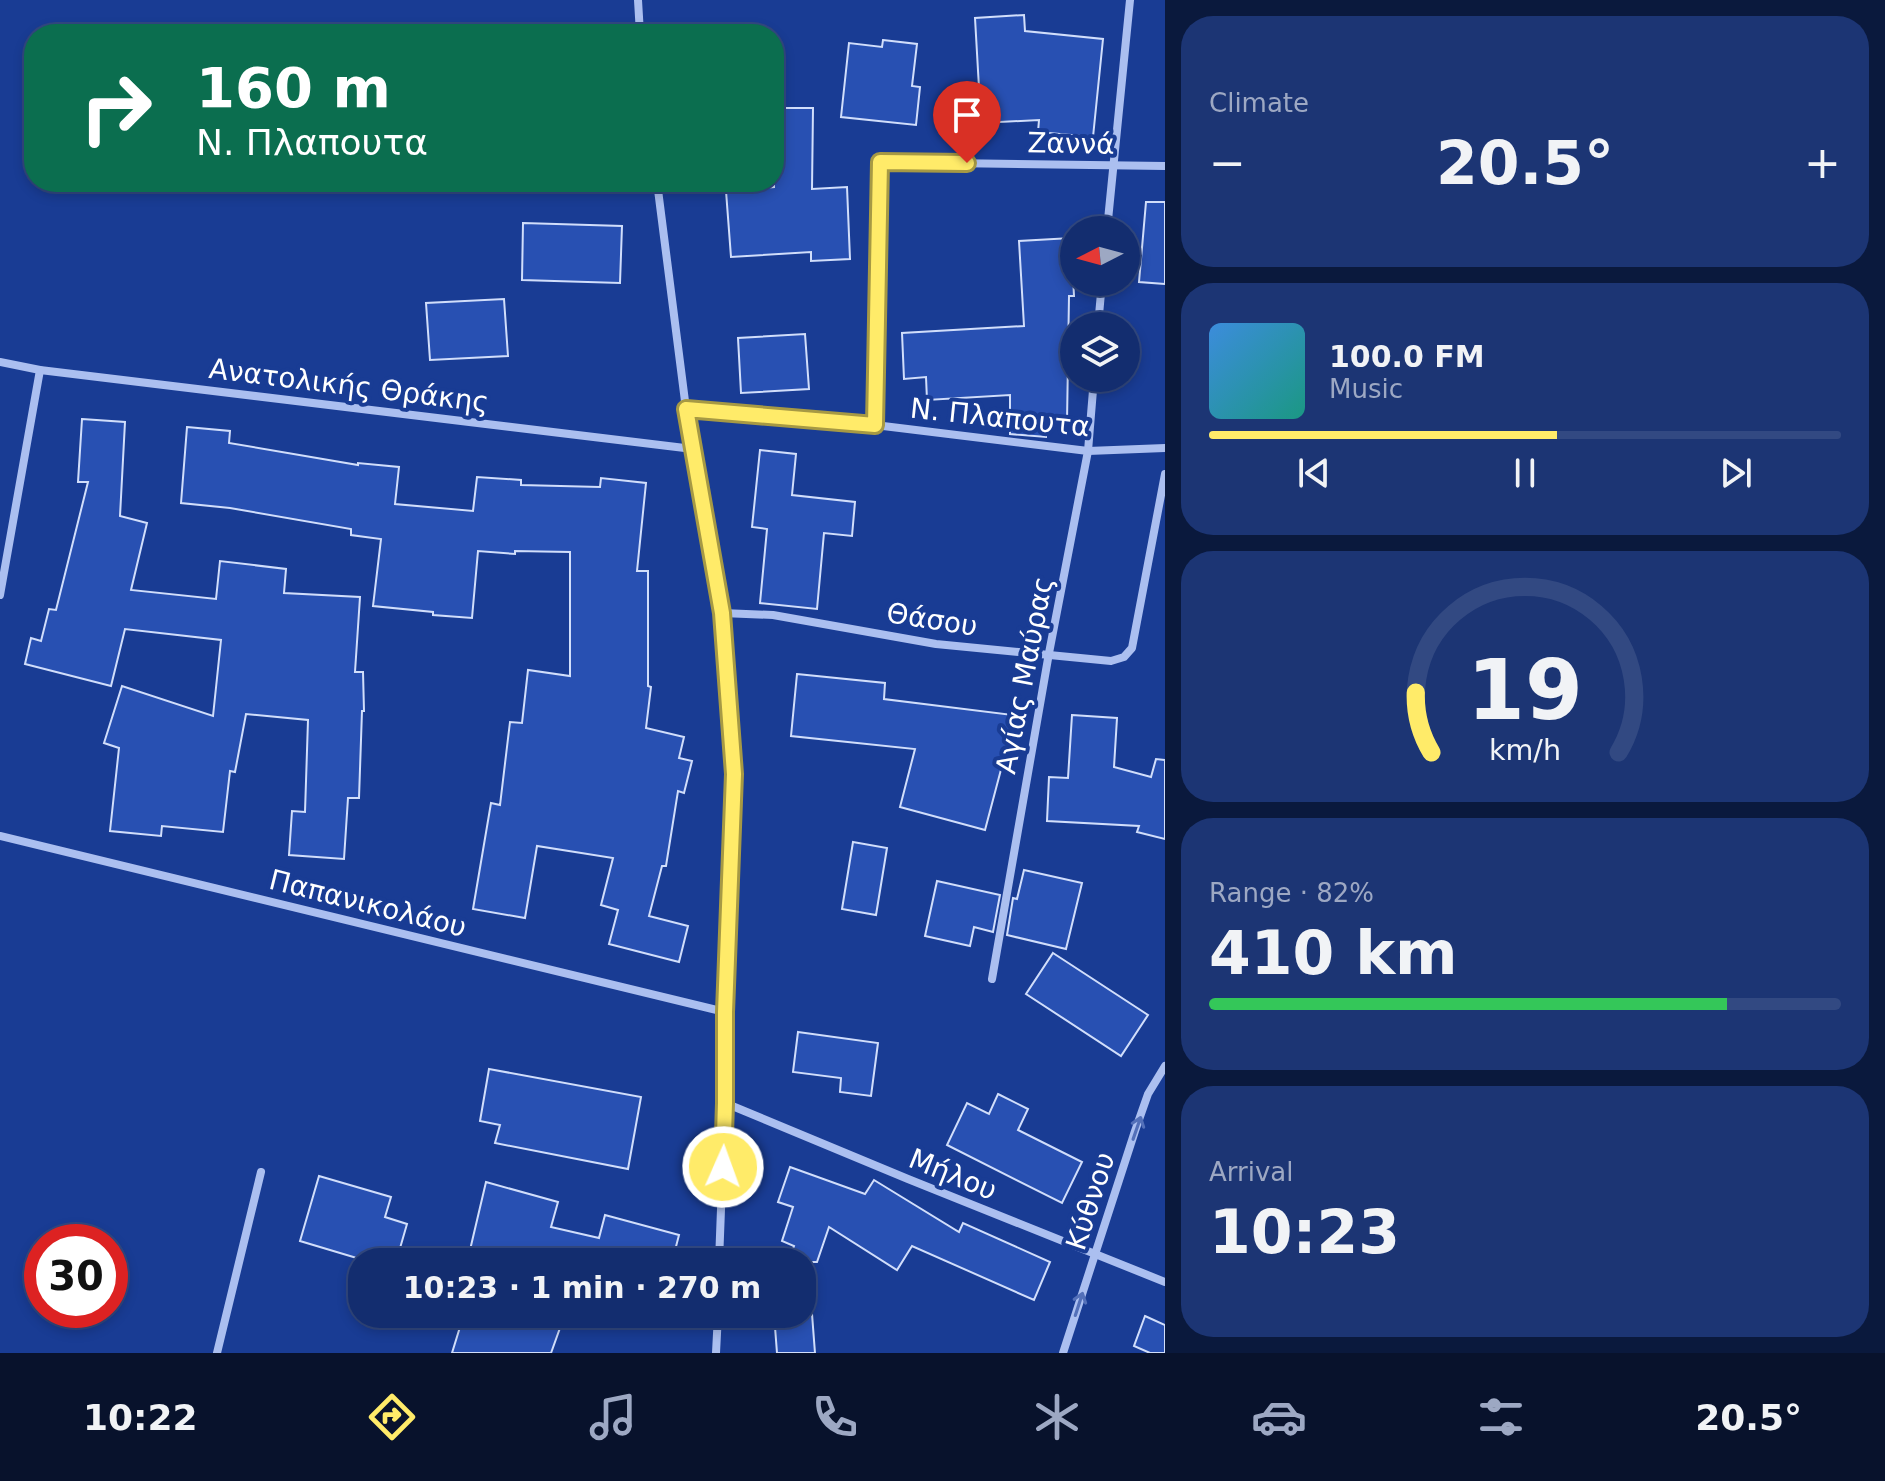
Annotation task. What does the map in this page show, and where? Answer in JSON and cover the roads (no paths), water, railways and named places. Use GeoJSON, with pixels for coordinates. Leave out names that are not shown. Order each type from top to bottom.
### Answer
{"type":"FeatureCollection","features":[{"type":"Feature","properties":{"kind":"street"},"geometry":{"type":"LineString","coordinates":[[638,0],[639,24]]}},
{"type":"Feature","properties":{"kind":"street"},"geometry":{"type":"LineString","coordinates":[[1108,216],[1130,0]]}},
{"type":"Feature","properties":{"kind":"street","name":"Ζαννά"},"geometry":{"type":"LineString","coordinates":[[875,425],[880,162],[1165,166]]}},
{"type":"Feature","properties":{"kind":"street"},"geometry":{"type":"LineString","coordinates":[[658,192],[686,409],[722,613],[734,774],[720,1248]]}},
{"type":"Feature","properties":{"kind":"street","name":"Ανατολικής Θράκης"},"geometry":{"type":"LineString","coordinates":[[0,362],[40,370],[693,449]]}},
{"type":"Feature","properties":{"kind":"street"},"geometry":{"type":"LineString","coordinates":[[0,595],[40,370]]}},
{"type":"Feature","properties":{"kind":"street","name":"Αγίας Μαύρας"},"geometry":{"type":"LineString","coordinates":[[992,979],[1088,451],[1093,392]]}},
{"type":"Feature","properties":{"kind":"street","name":"Ν. Πλαπουτα"},"geometry":{"type":"LineString","coordinates":[[686,409],[875,425],[1088,451],[1165,448]]}},
{"type":"Feature","properties":{"kind":"street","name":"Θάσου"},"geometry":{"type":"LineString","coordinates":[[722,613],[773,615],[936,644],[1111,661],[1124,657],[1132,648],[1165,474]]}},
{"type":"Feature","properties":{"kind":"street","name":"Παπανικολάου"},"geometry":{"type":"LineString","coordinates":[[0,836],[725,1012]]}},
{"type":"Feature","properties":{"kind":"street","name":"Κύθνου"},"geometry":{"type":"LineString","coordinates":[[1063,1353],[1148,1094],[1165,1066]]}},
{"type":"Feature","properties":{"kind":"street","name":"Μήλου"},"geometry":{"type":"LineString","coordinates":[[725,1103],[1165,1282]]}},
{"type":"Feature","properties":{"kind":"street"},"geometry":{"type":"LineString","coordinates":[[217,1353],[261,1172]]}},
{"type":"Feature","properties":{"kind":"street"},"geometry":{"type":"LineString","coordinates":[[716,1353],[717,1328]]}}]}
